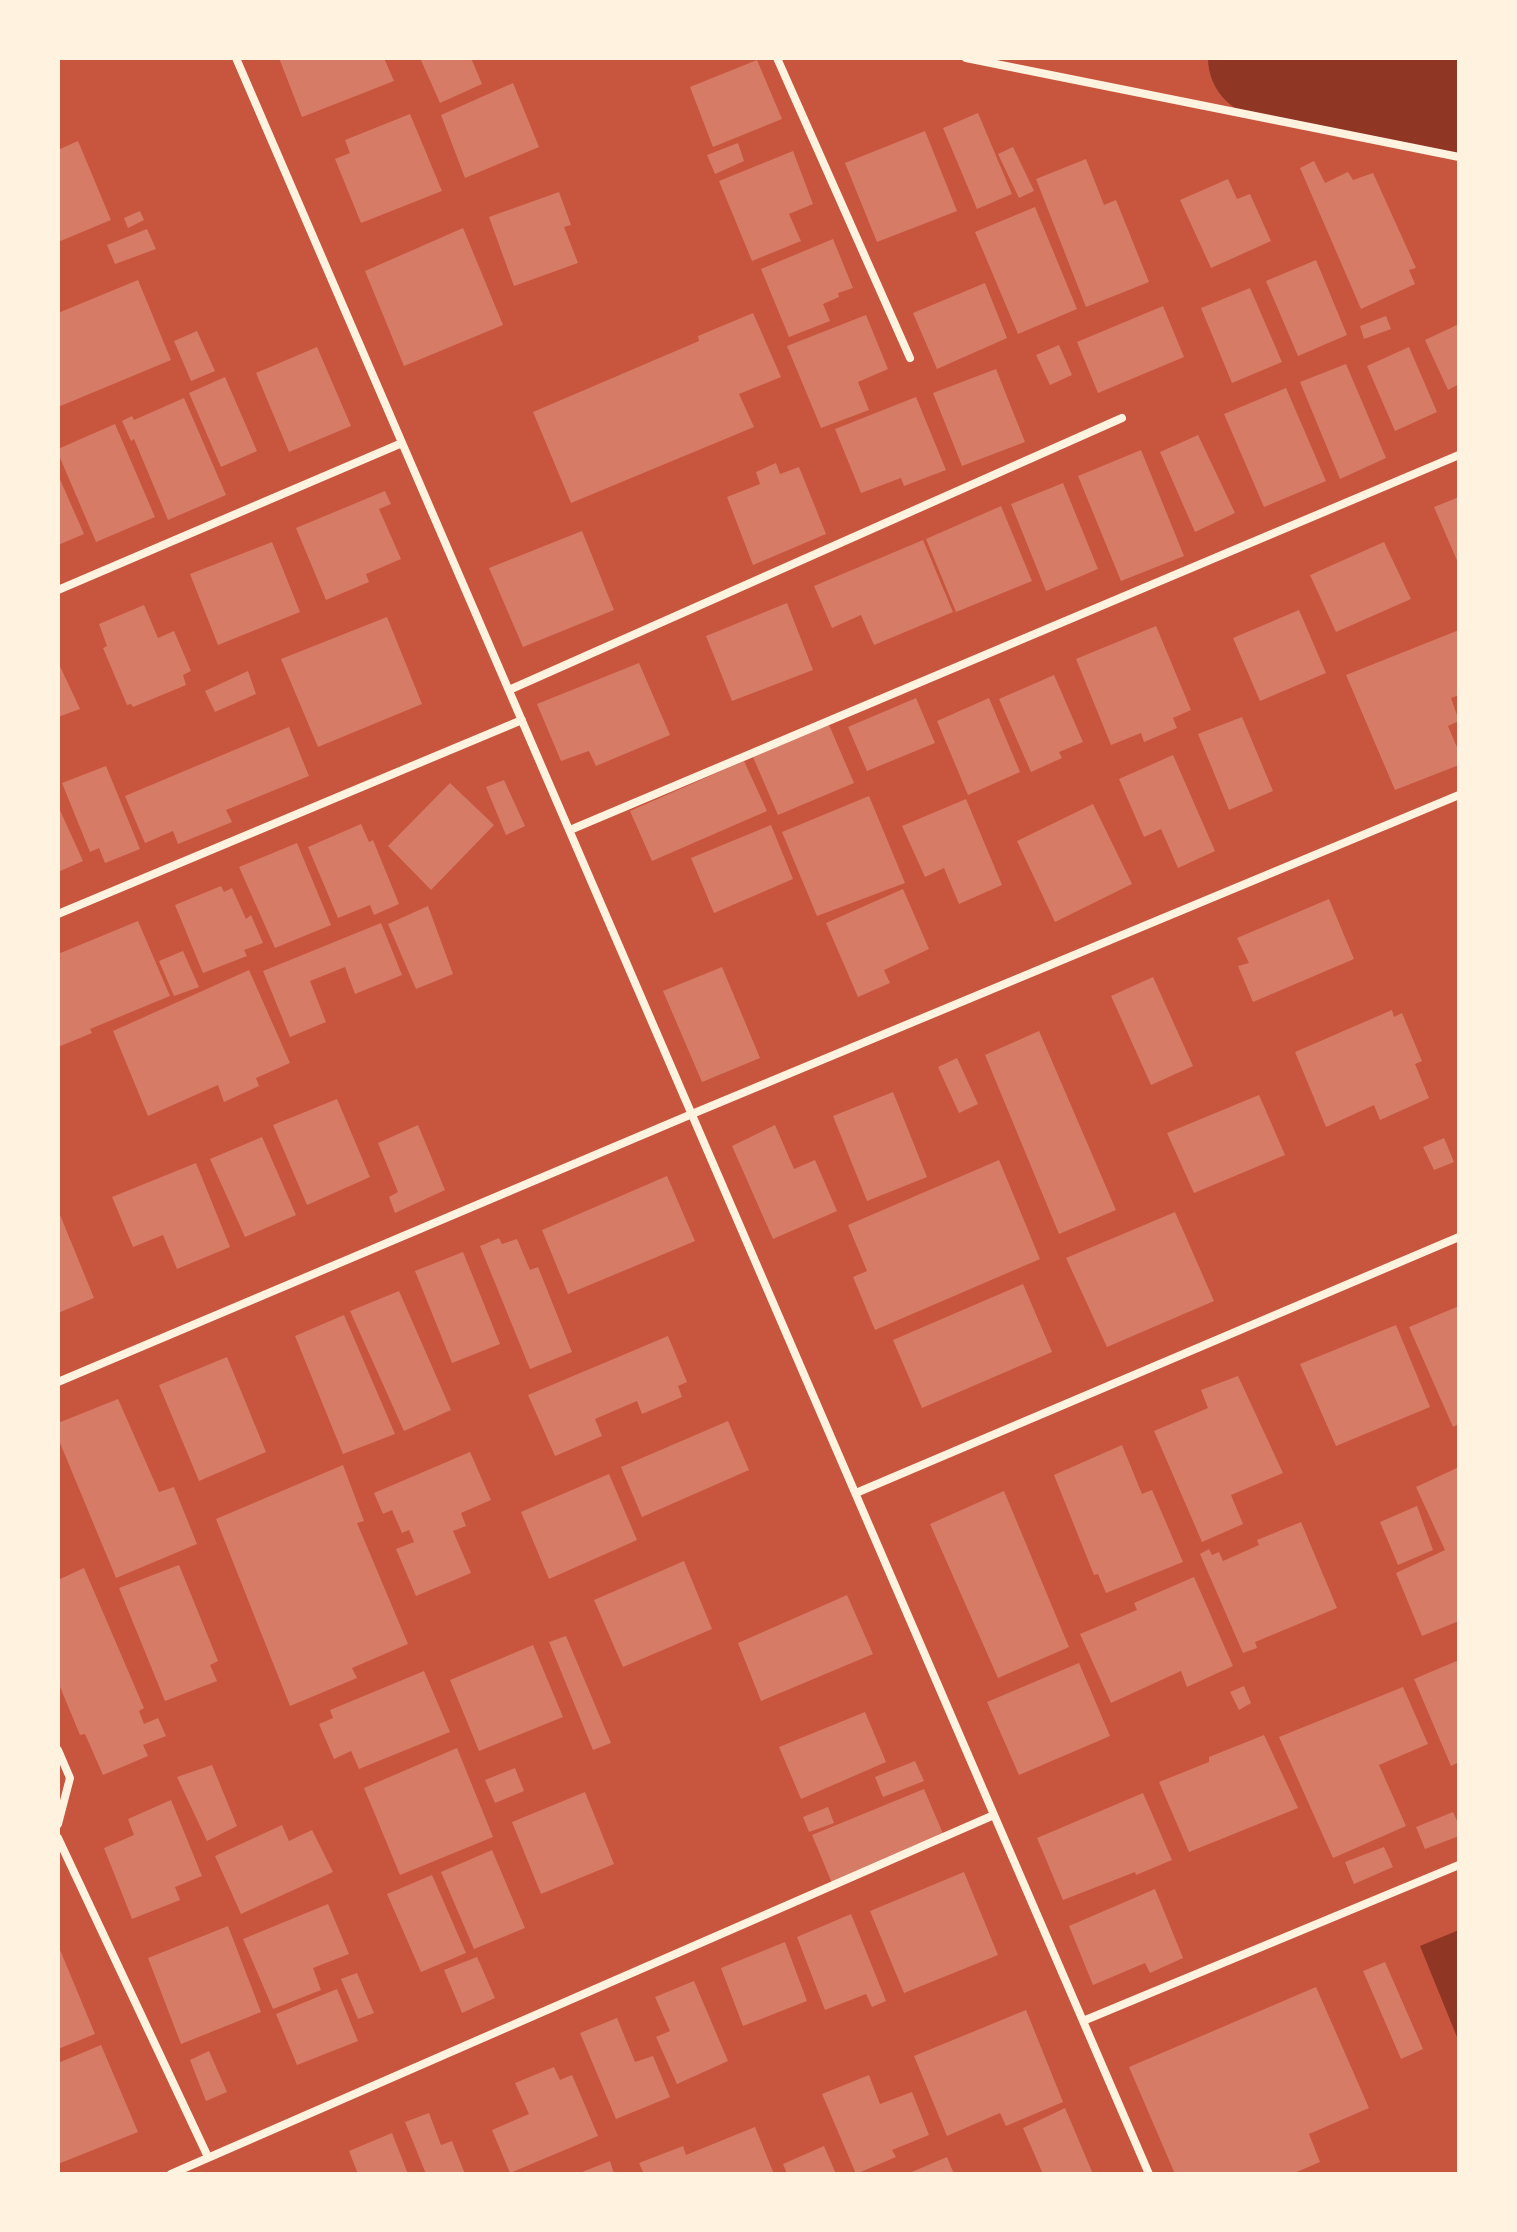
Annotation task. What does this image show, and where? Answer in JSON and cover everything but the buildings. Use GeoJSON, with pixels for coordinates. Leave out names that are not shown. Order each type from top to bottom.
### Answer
{"type":"FeatureCollection","features":[{"type":"Feature","properties":{"kind":"street"},"geometry":{"type":"LineString","coordinates":[[236,58],[1149,2174]]}},
{"type":"Feature","properties":{"kind":"street"},"geometry":{"type":"LineString","coordinates":[[777,58],[910,358]]}},
{"type":"Feature","properties":{"kind":"street"},"geometry":{"type":"LineString","coordinates":[[966,58],[1459,157]]}},
{"type":"Feature","properties":{"kind":"street"},"geometry":{"type":"LineString","coordinates":[[509,690],[1122,418]]}},
{"type":"Feature","properties":{"kind":"street"},"geometry":{"type":"LineString","coordinates":[[58,590],[402,443]]}},
{"type":"Feature","properties":{"kind":"street"},"geometry":{"type":"LineString","coordinates":[[570,830],[1459,455]]}},
{"type":"Feature","properties":{"kind":"street"},"geometry":{"type":"LineString","coordinates":[[58,914],[522,720]]}},
{"type":"Feature","properties":{"kind":"street"},"geometry":{"type":"LineString","coordinates":[[58,1382],[1459,795]]}},
{"type":"Feature","properties":{"kind":"street"},"geometry":{"type":"LineString","coordinates":[[856,1493],[1459,1237]]}},
{"type":"Feature","properties":{"kind":"street"},"geometry":{"type":"LineString","coordinates":[[58,1750],[70,1778],[58,1824]]}},
{"type":"Feature","properties":{"kind":"street"},"geometry":{"type":"LineString","coordinates":[[171,2174],[994,1815]]}},
{"type":"Feature","properties":{"kind":"street"},"geometry":{"type":"LineString","coordinates":[[58,1838],[208,2157]]}},
{"type":"Feature","properties":{"kind":"street"},"geometry":{"type":"LineString","coordinates":[[1083,2021],[1459,1865]]}},
{"type":"Feature","properties":{"kind":"shaded area"},"geometry":{"type":"Polygon","coordinates":[[[1459,1930],[1459,2042],[1420,1946],[1459,1930]]]}},
{"type":"Feature","properties":{"kind":"waterway"},"geometry":{"type":"LineString","coordinates":[[1268,58],[1459,95]]}}]}
